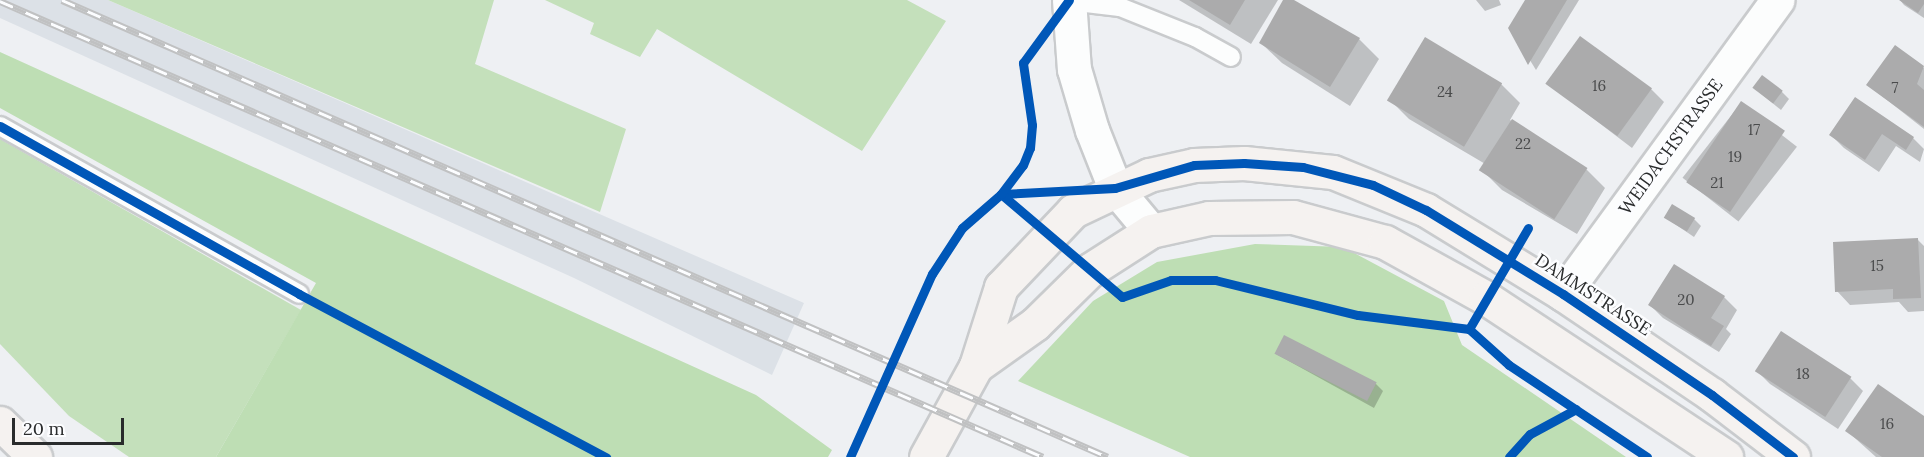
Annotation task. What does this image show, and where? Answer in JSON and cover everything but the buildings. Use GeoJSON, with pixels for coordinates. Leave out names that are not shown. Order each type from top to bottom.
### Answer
{"type":"FeatureCollection","features":[{"type":"Feature","properties":{"kind":"street"},"geometry":{"type":"LineString","coordinates":[[1069,0],[1074,69],[1092,130],[1115,188],[1151,231]]}},
{"type":"Feature","properties":{"kind":"street","name":"WEIDACHSTRASSE"},"geometry":{"type":"LineString","coordinates":[[1563,294],[1777,0]]}},
{"type":"Feature","properties":{"kind":"street","name":"DAMMSTRASSE"},"geometry":{"type":"LineString","coordinates":[[926,457],[976,366],[1001,287],[1073,211],[1115,188],[1149,175],[1194,165],[1244,163],[1333,172],[1426,210],[1563,294],[1712,395],[1794,457]]}},
{"type":"Feature","properties":{"kind":"street","name":"DAMMSTRASSE"},"geometry":{"type":"LineString","coordinates":[[976,366],[1035,324],[1090,270],[1151,231],[1209,218],[1293,217],[1385,242],[1486,298],[1726,457]]}},
{"type":"Feature","properties":{"kind":"street"},"geometry":{"type":"LineString","coordinates":[[0,423],[35,457]]}},
{"type":"Feature","properties":{"kind":"lane"},"geometry":{"type":"LineString","coordinates":[[1069,0],[1120,7],[1195,37],[1231,57]]}},
{"type":"Feature","properties":{"kind":"lane"},"geometry":{"type":"LineString","coordinates":[[0,126],[299,294]]}},
{"type":"Feature","properties":{"kind":"shaded area"},"geometry":{"type":"Polygon","coordinates":[[[0,0],[108,0],[804,303],[772,375],[574,278],[0,18],[0,0]]]}},
{"type":"Feature","properties":{"kind":"green space"},"geometry":{"type":"Polygon","coordinates":[[[108,0],[494,0],[475,64],[626,129],[600,212],[108,0]]]}},
{"type":"Feature","properties":{"kind":"green space"},"geometry":{"type":"Polygon","coordinates":[[[545,0],[907,0],[946,21],[862,151],[657,29],[640,57],[590,34],[594,23],[545,0]]]}},
{"type":"Feature","properties":{"kind":"green space"},"geometry":{"type":"Polygon","coordinates":[[[0,52],[756,395],[832,450],[828,457],[216,457],[316,283],[0,108],[0,52]]]}},
{"type":"Feature","properties":{"kind":"green space"},"geometry":{"type":"Polygon","coordinates":[[[0,139],[301,310],[216,457],[129,457],[69,416],[0,344],[0,139]]]}},
{"type":"Feature","properties":{"kind":"green space"},"geometry":{"type":"Polygon","coordinates":[[[1255,244],[1343,247],[1444,301],[1462,345],[1626,457],[1190,457],[1018,381],[1093,301],[1157,262],[1255,244]]]}},
{"type":"Feature","properties":{"kind":"railway"},"geometry":{"type":"LineString","coordinates":[[62,0],[1108,457]]}},
{"type":"Feature","properties":{"kind":"railway"},"geometry":{"type":"LineString","coordinates":[[0,1],[1043,457]]}},
{"type":"Feature","properties":{"kind":"cycle path"},"geometry":{"type":"LineString","coordinates":[[850,457],[932,274],[962,228],[1001,194],[1023,165],[1030,148],[1032,125],[1023,63],[1069,0]]}},
{"type":"Feature","properties":{"kind":"cycle path"},"geometry":{"type":"LineString","coordinates":[[0,126],[299,294],[606,457]]}},
{"type":"Feature","properties":{"kind":"cycle path"},"geometry":{"type":"LineString","coordinates":[[1001,194],[1115,188],[1194,165],[1244,163],[1303,167],[1373,185],[1426,210],[1563,294],[1712,395],[1793,457]]}},
{"type":"Feature","properties":{"kind":"cycle path"},"geometry":{"type":"LineString","coordinates":[[1001,194],[1122,297],[1171,280],[1215,280],[1358,315],[1469,329],[1509,365],[1647,457]]}},
{"type":"Feature","properties":{"kind":"cycle path"},"geometry":{"type":"LineString","coordinates":[[1469,329],[1528,228]]}},
{"type":"Feature","properties":{"kind":"cycle path"},"geometry":{"type":"LineString","coordinates":[[1509,457],[1530,434],[1576,409]]}}]}
